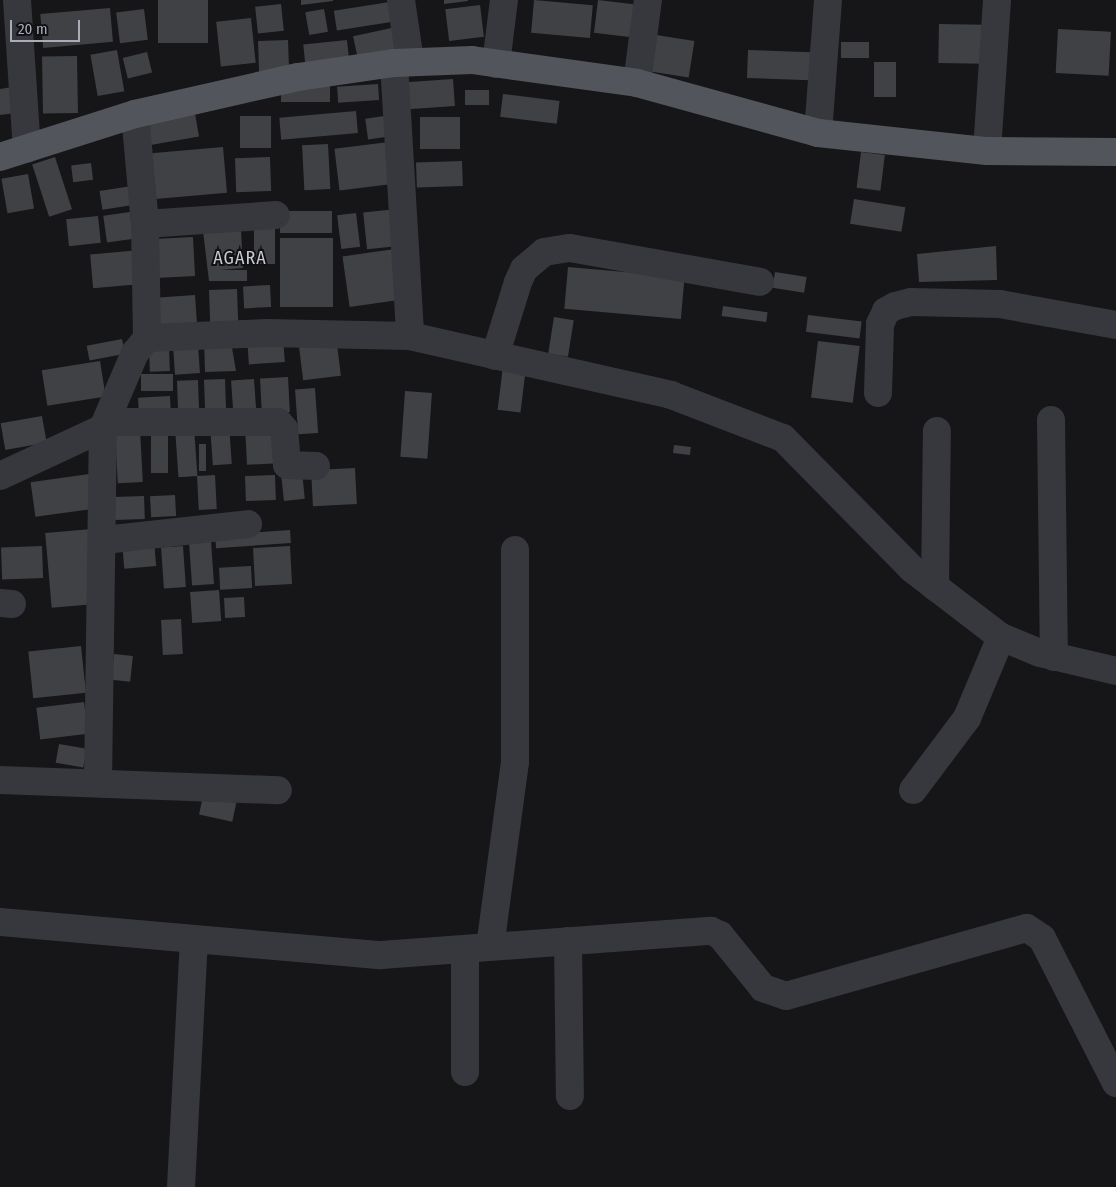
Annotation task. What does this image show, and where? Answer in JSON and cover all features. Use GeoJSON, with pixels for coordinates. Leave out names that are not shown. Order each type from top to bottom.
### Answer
{"type":"FeatureCollection","features":[{"type":"Feature","properties":{"kind":"main road"},"geometry":{"type":"LineString","coordinates":[[0,157],[27,150],[134,114],[298,77],[402,62],[496,64],[637,83],[818,133],[987,151],[1116,152]]}},
{"type":"Feature","properties":{"kind":"street"},"geometry":{"type":"LineString","coordinates":[[17,0],[27,150]]}},
{"type":"Feature","properties":{"kind":"street"},"geometry":{"type":"LineString","coordinates":[[401,0],[410,336]]}},
{"type":"Feature","properties":{"kind":"street"},"geometry":{"type":"LineString","coordinates":[[496,64],[504,0]]}},
{"type":"Feature","properties":{"kind":"street"},"geometry":{"type":"LineString","coordinates":[[637,83],[648,0]]}},
{"type":"Feature","properties":{"kind":"street"},"geometry":{"type":"LineString","coordinates":[[818,133],[828,0]]}},
{"type":"Feature","properties":{"kind":"street"},"geometry":{"type":"LineString","coordinates":[[987,151],[997,0]]}},
{"type":"Feature","properties":{"kind":"street"},"geometry":{"type":"LineString","coordinates":[[98,782],[105,425],[135,354],[147,338],[145,224],[134,114]]}},
{"type":"Feature","properties":{"kind":"street"},"geometry":{"type":"LineString","coordinates":[[145,224],[276,215]]}},
{"type":"Feature","properties":{"kind":"street"},"geometry":{"type":"LineString","coordinates":[[496,356],[518,282],[524,269],[544,252],[570,248],[760,282]]}},
{"type":"Feature","properties":{"kind":"street"},"geometry":{"type":"LineString","coordinates":[[878,393],[880,324],[886,311],[895,306],[912,302],[1000,304],[1116,325]]}},
{"type":"Feature","properties":{"kind":"street"},"geometry":{"type":"LineString","coordinates":[[147,338],[268,333],[410,336],[670,395],[783,438],[935,587],[1001,637],[1054,657],[1116,672]]}},
{"type":"Feature","properties":{"kind":"street"},"geometry":{"type":"LineString","coordinates":[[1051,420],[1054,657]]}},
{"type":"Feature","properties":{"kind":"street"},"geometry":{"type":"LineString","coordinates":[[0,476],[105,425],[278,422],[284,429],[287,465],[316,466]]}},
{"type":"Feature","properties":{"kind":"street"},"geometry":{"type":"LineString","coordinates":[[935,587],[937,431]]}},
{"type":"Feature","properties":{"kind":"street"},"geometry":{"type":"LineString","coordinates":[[104,540],[248,524]]}},
{"type":"Feature","properties":{"kind":"street"},"geometry":{"type":"LineString","coordinates":[[465,1072],[478,948],[516,762],[515,550]]}},
{"type":"Feature","properties":{"kind":"street"},"geometry":{"type":"LineString","coordinates":[[913,790],[966,718],[1001,637]]}},
{"type":"Feature","properties":{"kind":"street"},"geometry":{"type":"LineString","coordinates":[[0,780],[98,782],[278,790]]}},
{"type":"Feature","properties":{"kind":"street"},"geometry":{"type":"LineString","coordinates":[[0,922],[381,955],[711,932],[720,935],[763,988],[786,996],[1027,928],[1042,938],[1116,1083]]}},
{"type":"Feature","properties":{"kind":"street"},"geometry":{"type":"LineString","coordinates":[[181,1187],[194,939]]}},
{"type":"Feature","properties":{"kind":"street"},"geometry":{"type":"LineString","coordinates":[[568,941],[570,1096]]}},
{"type":"Feature","properties":{"kind":"building"},"geometry":{"type":"Polygon","coordinates":[[[158,0],[208,0],[208,43],[158,43],[158,0]]]}},
{"type":"Feature","properties":{"kind":"building"},"geometry":{"type":"Polygon","coordinates":[[[301,0],[333,0],[333,1],[301,5],[301,0]]]}},
{"type":"Feature","properties":{"kind":"building"},"geometry":{"type":"Polygon","coordinates":[[[444,0],[468,0],[468,1],[444,4],[444,0]]]}},
{"type":"Feature","properties":{"kind":"building"},"geometry":{"type":"Polygon","coordinates":[[[534,0],[593,5],[590,38],[531,33],[534,0]]]}},
{"type":"Feature","properties":{"kind":"building"},"geometry":{"type":"Polygon","coordinates":[[[598,0],[640,5],[636,38],[594,33],[598,0]]]}},
{"type":"Feature","properties":{"kind":"building"},"geometry":{"type":"Polygon","coordinates":[[[396,1],[399,21],[337,31],[334,11],[396,1]]]}},
{"type":"Feature","properties":{"kind":"building"},"geometry":{"type":"Polygon","coordinates":[[[281,4],[284,31],[258,34],[255,7],[281,4]]]}},
{"type":"Feature","properties":{"kind":"building"},"geometry":{"type":"Polygon","coordinates":[[[480,5],[484,37],[449,41],[445,9],[480,5]]]}},
{"type":"Feature","properties":{"kind":"building"},"geometry":{"type":"Polygon","coordinates":[[[110,8],[113,42],[43,48],[40,14],[110,8]]]}},
{"type":"Feature","properties":{"kind":"building"},"geometry":{"type":"Polygon","coordinates":[[[144,9],[148,40],[120,43],[116,12],[144,9]]]}},
{"type":"Feature","properties":{"kind":"building"},"geometry":{"type":"Polygon","coordinates":[[[324,9],[328,32],[309,35],[305,12],[324,9]]]}},
{"type":"Feature","properties":{"kind":"building"},"geometry":{"type":"Polygon","coordinates":[[[251,18],[256,63],[221,66],[216,22],[251,18]]]}},
{"type":"Feature","properties":{"kind":"building"},"geometry":{"type":"Polygon","coordinates":[[[939,24],[984,25],[983,64],[938,63],[939,24]]]}},
{"type":"Feature","properties":{"kind":"building"},"geometry":{"type":"Polygon","coordinates":[[[401,26],[407,55],[359,66],[353,36],[401,26]]]}},
{"type":"Feature","properties":{"kind":"building"},"geometry":{"type":"Polygon","coordinates":[[[1058,29],[1111,32],[1109,76],[1056,73],[1058,29]]]}},
{"type":"Feature","properties":{"kind":"building"},"geometry":{"type":"Polygon","coordinates":[[[650,34],[694,41],[689,78],[644,71],[650,34]]]}},
{"type":"Feature","properties":{"kind":"building"},"geometry":{"type":"Polygon","coordinates":[[[288,40],[289,72],[259,73],[258,41],[288,40]]]}},
{"type":"Feature","properties":{"kind":"building"},"geometry":{"type":"Polygon","coordinates":[[[347,40],[349,60],[305,64],[303,45],[347,40]]]}},
{"type":"Feature","properties":{"kind":"building"},"geometry":{"type":"Polygon","coordinates":[[[841,42],[869,42],[869,58],[841,58],[841,42]]]}},
{"type":"Feature","properties":{"kind":"building"},"geometry":{"type":"Polygon","coordinates":[[[117,50],[124,91],[98,96],[90,55],[117,50]]]}},
{"type":"Feature","properties":{"kind":"building"},"geometry":{"type":"Polygon","coordinates":[[[748,50],[818,52],[817,80],[747,78],[748,50]]]}},
{"type":"Feature","properties":{"kind":"building"},"geometry":{"type":"Polygon","coordinates":[[[147,52],[152,72],[128,78],[123,58],[147,52]]]}},
{"type":"Feature","properties":{"kind":"building"},"geometry":{"type":"Polygon","coordinates":[[[77,56],[78,113],[43,114],[42,57],[77,56]]]}},
{"type":"Feature","properties":{"kind":"building"},"geometry":{"type":"Polygon","coordinates":[[[874,62],[896,62],[896,97],[874,97],[874,62]]]}},
{"type":"Feature","properties":{"kind":"building"},"geometry":{"type":"Polygon","coordinates":[[[453,79],[455,106],[408,109],[406,82],[453,79]]]}},
{"type":"Feature","properties":{"kind":"building"},"geometry":{"type":"Polygon","coordinates":[[[378,84],[379,100],[338,103],[337,87],[378,84]]]}},
{"type":"Feature","properties":{"kind":"building"},"geometry":{"type":"Polygon","coordinates":[[[281,86],[330,86],[330,102],[281,102],[281,86]]]}},
{"type":"Feature","properties":{"kind":"building"},"geometry":{"type":"Polygon","coordinates":[[[12,87],[16,113],[0,115],[0,89],[12,87]]]}},
{"type":"Feature","properties":{"kind":"building"},"geometry":{"type":"Polygon","coordinates":[[[465,90],[489,90],[489,105],[465,105],[465,90]]]}},
{"type":"Feature","properties":{"kind":"building"},"geometry":{"type":"Polygon","coordinates":[[[503,94],[560,101],[557,124],[500,117],[503,94]]]}},
{"type":"Feature","properties":{"kind":"building"},"geometry":{"type":"Polygon","coordinates":[[[194,108],[199,137],[148,146],[143,117],[194,108]]]}},
{"type":"Feature","properties":{"kind":"building"},"geometry":{"type":"Polygon","coordinates":[[[356,111],[358,133],[281,140],[279,118],[356,111]]]}},
{"type":"Feature","properties":{"kind":"building"},"geometry":{"type":"Polygon","coordinates":[[[240,116],[271,116],[271,148],[240,148],[240,116]]]}},
{"type":"Feature","properties":{"kind":"building"},"geometry":{"type":"Polygon","coordinates":[[[384,116],[387,137],[368,139],[365,119],[384,116]]]}},
{"type":"Feature","properties":{"kind":"building"},"geometry":{"type":"Polygon","coordinates":[[[420,117],[460,117],[460,149],[420,149],[420,117]]]}},
{"type":"Feature","properties":{"kind":"building"},"geometry":{"type":"Polygon","coordinates":[[[389,142],[394,184],[340,190],[334,149],[389,142]]]}},
{"type":"Feature","properties":{"kind":"building"},"geometry":{"type":"Polygon","coordinates":[[[328,144],[330,189],[304,190],[302,145],[328,144]]]}},
{"type":"Feature","properties":{"kind":"building"},"geometry":{"type":"Polygon","coordinates":[[[223,147],[227,193],[152,199],[148,154],[223,147]]]}},
{"type":"Feature","properties":{"kind":"building"},"geometry":{"type":"Polygon","coordinates":[[[861,152],[885,155],[880,191],[857,188],[861,152]]]}},
{"type":"Feature","properties":{"kind":"building"},"geometry":{"type":"Polygon","coordinates":[[[55,157],[72,209],[49,217],[32,164],[55,157]]]}},
{"type":"Feature","properties":{"kind":"building"},"geometry":{"type":"Polygon","coordinates":[[[270,157],[271,191],[236,192],[235,158],[270,157]]]}},
{"type":"Feature","properties":{"kind":"building"},"geometry":{"type":"Polygon","coordinates":[[[462,161],[463,186],[417,188],[416,163],[462,161]]]}},
{"type":"Feature","properties":{"kind":"building"},"geometry":{"type":"Polygon","coordinates":[[[91,163],[93,180],[73,182],[71,165],[91,163]]]}},
{"type":"Feature","properties":{"kind":"building"},"geometry":{"type":"Polygon","coordinates":[[[28,174],[34,208],[7,213],[1,179],[28,174]]]}},
{"type":"Feature","properties":{"kind":"building"},"geometry":{"type":"Polygon","coordinates":[[[138,185],[141,204],[102,210],[99,191],[138,185]]]}},
{"type":"Feature","properties":{"kind":"building"},"geometry":{"type":"Polygon","coordinates":[[[854,199],[905,207],[901,232],[850,224],[854,199]]]}},
{"type":"Feature","properties":{"kind":"building"},"geometry":{"type":"Polygon","coordinates":[[[397,209],[401,246],[367,249],[363,213],[397,209]]]}},
{"type":"Feature","properties":{"kind":"building"},"geometry":{"type":"Polygon","coordinates":[[[280,211],[332,211],[332,233],[280,233],[280,211]]]}},
{"type":"Feature","properties":{"kind":"building"},"geometry":{"type":"Polygon","coordinates":[[[130,212],[134,239],[107,242],[103,216],[130,212]]]}},
{"type":"Feature","properties":{"kind":"building"},"geometry":{"type":"Polygon","coordinates":[[[356,213],[360,247],[341,249],[337,215],[356,213]]]}},
{"type":"Feature","properties":{"kind":"building"},"geometry":{"type":"Polygon","coordinates":[[[98,216],[101,243],[69,246],[66,219],[98,216]]]}},
{"type":"Feature","properties":{"kind":"building"},"geometry":{"type":"Polygon","coordinates":[[[254,224],[275,224],[275,264],[254,264],[254,224]]]}},
{"type":"Feature","properties":{"kind":"building"},"geometry":{"type":"Polygon","coordinates":[[[241,230],[243,268],[220,270],[247,270],[247,281],[209,281],[203,231],[241,230]]]}},
{"type":"Feature","properties":{"kind":"building"},"geometry":{"type":"Polygon","coordinates":[[[193,237],[195,276],[156,278],[154,239],[193,237]]]}},
{"type":"Feature","properties":{"kind":"building"},"geometry":{"type":"Polygon","coordinates":[[[280,238],[333,238],[333,307],[280,307],[280,238]]]}},
{"type":"Feature","properties":{"kind":"building"},"geometry":{"type":"Polygon","coordinates":[[[996,246],[997,280],[919,282],[917,254],[996,246]]]}},
{"type":"Feature","properties":{"kind":"building"},"geometry":{"type":"Polygon","coordinates":[[[395,249],[402,300],[350,307],[343,256],[395,249]]]}},
{"type":"Feature","properties":{"kind":"building"},"geometry":{"type":"Polygon","coordinates":[[[141,250],[144,284],[93,288],[90,254],[141,250]]]}},
{"type":"Feature","properties":{"kind":"building"},"geometry":{"type":"Polygon","coordinates":[[[568,267],[685,277],[681,319],[564,309],[568,267]]]}},
{"type":"Feature","properties":{"kind":"building"},"geometry":{"type":"Polygon","coordinates":[[[775,272],[807,277],[804,293],[772,288],[775,272]]]}},
{"type":"Feature","properties":{"kind":"building"},"geometry":{"type":"Polygon","coordinates":[[[270,285],[271,307],[244,308],[243,286],[270,285]]]}},
{"type":"Feature","properties":{"kind":"building"},"geometry":{"type":"Polygon","coordinates":[[[237,289],[238,324],[210,325],[209,290],[237,289]]]}},
{"type":"Feature","properties":{"kind":"building"},"geometry":{"type":"Polygon","coordinates":[[[195,295],[197,326],[157,329],[155,298],[195,295]]]}},
{"type":"Feature","properties":{"kind":"building"},"geometry":{"type":"Polygon","coordinates":[[[723,306],[768,312],[766,322],[722,316],[723,306]]]}},
{"type":"Feature","properties":{"kind":"building"},"geometry":{"type":"Polygon","coordinates":[[[808,315],[862,322],[860,338],[806,332],[808,315]]]}},
{"type":"Feature","properties":{"kind":"building"},"geometry":{"type":"Polygon","coordinates":[[[554,317],[574,320],[568,357],[548,354],[554,317]]]}},
{"type":"Feature","properties":{"kind":"building"},"geometry":{"type":"Polygon","coordinates":[[[283,336],[285,362],[249,364],[247,339],[283,336]]]}},
{"type":"Feature","properties":{"kind":"building"},"geometry":{"type":"Polygon","coordinates":[[[336,336],[341,376],[303,380],[298,341],[336,336]]]}},
{"type":"Feature","properties":{"kind":"building"},"geometry":{"type":"Polygon","coordinates":[[[122,339],[125,354],[90,361],[87,346],[122,339]]]}},
{"type":"Feature","properties":{"kind":"building"},"geometry":{"type":"Polygon","coordinates":[[[204,339],[231,342],[236,371],[205,372],[204,339]]]}},
{"type":"Feature","properties":{"kind":"building"},"geometry":{"type":"Polygon","coordinates":[[[818,341],[860,346],[853,403],[811,398],[818,341]]]}},
{"type":"Feature","properties":{"kind":"building"},"geometry":{"type":"Polygon","coordinates":[[[198,345],[200,373],[175,375],[173,347],[198,345]]]}},
{"type":"Feature","properties":{"kind":"building"},"geometry":{"type":"Polygon","coordinates":[[[169,347],[170,371],[150,372],[149,348],[169,347]]]}},
{"type":"Feature","properties":{"kind":"building"},"geometry":{"type":"Polygon","coordinates":[[[100,361],[106,397],[47,406],[42,370],[100,361]]]}},
{"type":"Feature","properties":{"kind":"building"},"geometry":{"type":"Polygon","coordinates":[[[503,366],[526,369],[520,412],[498,410],[503,366]]]}},
{"type":"Feature","properties":{"kind":"building"},"geometry":{"type":"Polygon","coordinates":[[[141,374],[173,374],[173,391],[141,391],[141,374]]]}},
{"type":"Feature","properties":{"kind":"building"},"geometry":{"type":"Polygon","coordinates":[[[288,377],[290,412],[262,413],[260,378],[288,377]]]}},
{"type":"Feature","properties":{"kind":"building"},"geometry":{"type":"Polygon","coordinates":[[[225,379],[226,408],[205,409],[204,380],[225,379]]]}},
{"type":"Feature","properties":{"kind":"building"},"geometry":{"type":"Polygon","coordinates":[[[254,379],[256,410],[233,412],[231,381],[254,379]]]}},
{"type":"Feature","properties":{"kind":"building"},"geometry":{"type":"Polygon","coordinates":[[[198,380],[199,410],[178,411],[177,381],[198,380]]]}},
{"type":"Feature","properties":{"kind":"building"},"geometry":{"type":"Polygon","coordinates":[[[315,388],[318,433],[298,434],[295,389],[315,388]]]}},
{"type":"Feature","properties":{"kind":"building"},"geometry":{"type":"Polygon","coordinates":[[[405,391],[432,393],[427,459],[400,457],[405,391]]]}},
{"type":"Feature","properties":{"kind":"building"},"geometry":{"type":"Polygon","coordinates":[[[170,396],[171,413],[139,415],[138,398],[170,396]]]}},
{"type":"Feature","properties":{"kind":"building"},"geometry":{"type":"Polygon","coordinates":[[[42,416],[47,443],[5,450],[1,423],[42,416]]]}},
{"type":"Feature","properties":{"kind":"building"},"geometry":{"type":"Polygon","coordinates":[[[229,424],[232,464],[213,465],[210,425],[229,424]]]}},
{"type":"Feature","properties":{"kind":"building"},"geometry":{"type":"Polygon","coordinates":[[[281,425],[283,463],[247,465],[245,427],[281,425]]]}},
{"type":"Feature","properties":{"kind":"building"},"geometry":{"type":"Polygon","coordinates":[[[194,427],[197,476],[178,477],[175,428],[194,427]]]}},
{"type":"Feature","properties":{"kind":"building"},"geometry":{"type":"Polygon","coordinates":[[[151,428],[168,428],[168,473],[151,473],[151,428]]]}},
{"type":"Feature","properties":{"kind":"building"},"geometry":{"type":"Polygon","coordinates":[[[140,429],[143,482],[118,483],[115,430],[140,429]]]}},
{"type":"Feature","properties":{"kind":"building"},"geometry":{"type":"Polygon","coordinates":[[[199,444],[206,444],[206,471],[199,471],[199,444]]]}},
{"type":"Feature","properties":{"kind":"building"},"geometry":{"type":"Polygon","coordinates":[[[674,445],[691,447],[690,455],[673,453],[674,445]]]}},
{"type":"Feature","properties":{"kind":"building"},"geometry":{"type":"Polygon","coordinates":[[[355,468],[357,504],[313,506],[311,470],[355,468]]]}},
{"type":"Feature","properties":{"kind":"building"},"geometry":{"type":"Polygon","coordinates":[[[302,472],[305,499],[284,501],[281,474],[302,472]]]}},
{"type":"Feature","properties":{"kind":"building"},"geometry":{"type":"Polygon","coordinates":[[[89,474],[94,509],[35,517],[31,482],[89,474]]]}},
{"type":"Feature","properties":{"kind":"building"},"geometry":{"type":"Polygon","coordinates":[[[215,475],[217,509],[199,510],[197,476],[215,475]]]}},
{"type":"Feature","properties":{"kind":"building"},"geometry":{"type":"Polygon","coordinates":[[[275,475],[276,500],[246,501],[245,476],[275,475]]]}},
{"type":"Feature","properties":{"kind":"building"},"geometry":{"type":"Polygon","coordinates":[[[175,495],[176,516],[151,517],[150,496],[175,495]]]}},
{"type":"Feature","properties":{"kind":"building"},"geometry":{"type":"Polygon","coordinates":[[[144,496],[145,519],[115,520],[114,497],[144,496]]]}},
{"type":"Feature","properties":{"kind":"building"},"geometry":{"type":"Polygon","coordinates":[[[92,529],[99,604],[52,608],[45,533],[92,529]]]}},
{"type":"Feature","properties":{"kind":"building"},"geometry":{"type":"Polygon","coordinates":[[[290,530],[291,543],[216,548],[215,535],[290,530]]]}},
{"type":"Feature","properties":{"kind":"building"},"geometry":{"type":"Polygon","coordinates":[[[154,541],[156,566],[124,569],[122,544],[154,541]]]}},
{"type":"Feature","properties":{"kind":"building"},"geometry":{"type":"Polygon","coordinates":[[[211,541],[214,584],[192,585],[189,543],[211,541]]]}},
{"type":"Feature","properties":{"kind":"building"},"geometry":{"type":"Polygon","coordinates":[[[42,546],[43,578],[2,579],[1,547],[42,546]]]}},
{"type":"Feature","properties":{"kind":"building"},"geometry":{"type":"Polygon","coordinates":[[[183,546],[186,587],[164,588],[161,548],[183,546]]]}},
{"type":"Feature","properties":{"kind":"building"},"geometry":{"type":"Polygon","coordinates":[[[290,546],[292,584],[255,586],[253,548],[290,546]]]}},
{"type":"Feature","properties":{"kind":"building"},"geometry":{"type":"Polygon","coordinates":[[[251,566],[252,588],[220,590],[219,568],[251,566]]]}},
{"type":"Feature","properties":{"kind":"building"},"geometry":{"type":"Polygon","coordinates":[[[219,590],[221,621],[192,623],[190,592],[219,590]]]}},
{"type":"Feature","properties":{"kind":"building"},"geometry":{"type":"Polygon","coordinates":[[[244,597],[245,617],[225,618],[224,598],[244,597]]]}},
{"type":"Feature","properties":{"kind":"building"},"geometry":{"type":"Polygon","coordinates":[[[181,619],[183,654],[163,655],[161,620],[181,619]]]}},
{"type":"Feature","properties":{"kind":"building"},"geometry":{"type":"Polygon","coordinates":[[[81,646],[86,693],[33,698],[28,652],[81,646]]]}},
{"type":"Feature","properties":{"kind":"building"},"geometry":{"type":"Polygon","coordinates":[[[114,654],[133,656],[130,682],[111,680],[114,654]]]}},
{"type":"Feature","properties":{"kind":"building"},"geometry":{"type":"Polygon","coordinates":[[[84,702],[88,734],[40,740],[36,708],[84,702]]]}},
{"type":"Feature","properties":{"kind":"building"},"geometry":{"type":"Polygon","coordinates":[[[59,744],[87,749],[83,768],[56,763],[59,744]]]}},
{"type":"Feature","properties":{"kind":"building"},"geometry":{"type":"Polygon","coordinates":[[[203,796],[236,803],[232,822],[199,815],[203,796]]]}},
{"type":"Feature","properties":{"kind":"district","name":"AGARA"},"geometry":{"type":"Point","coordinates":[240,258]}}]}
